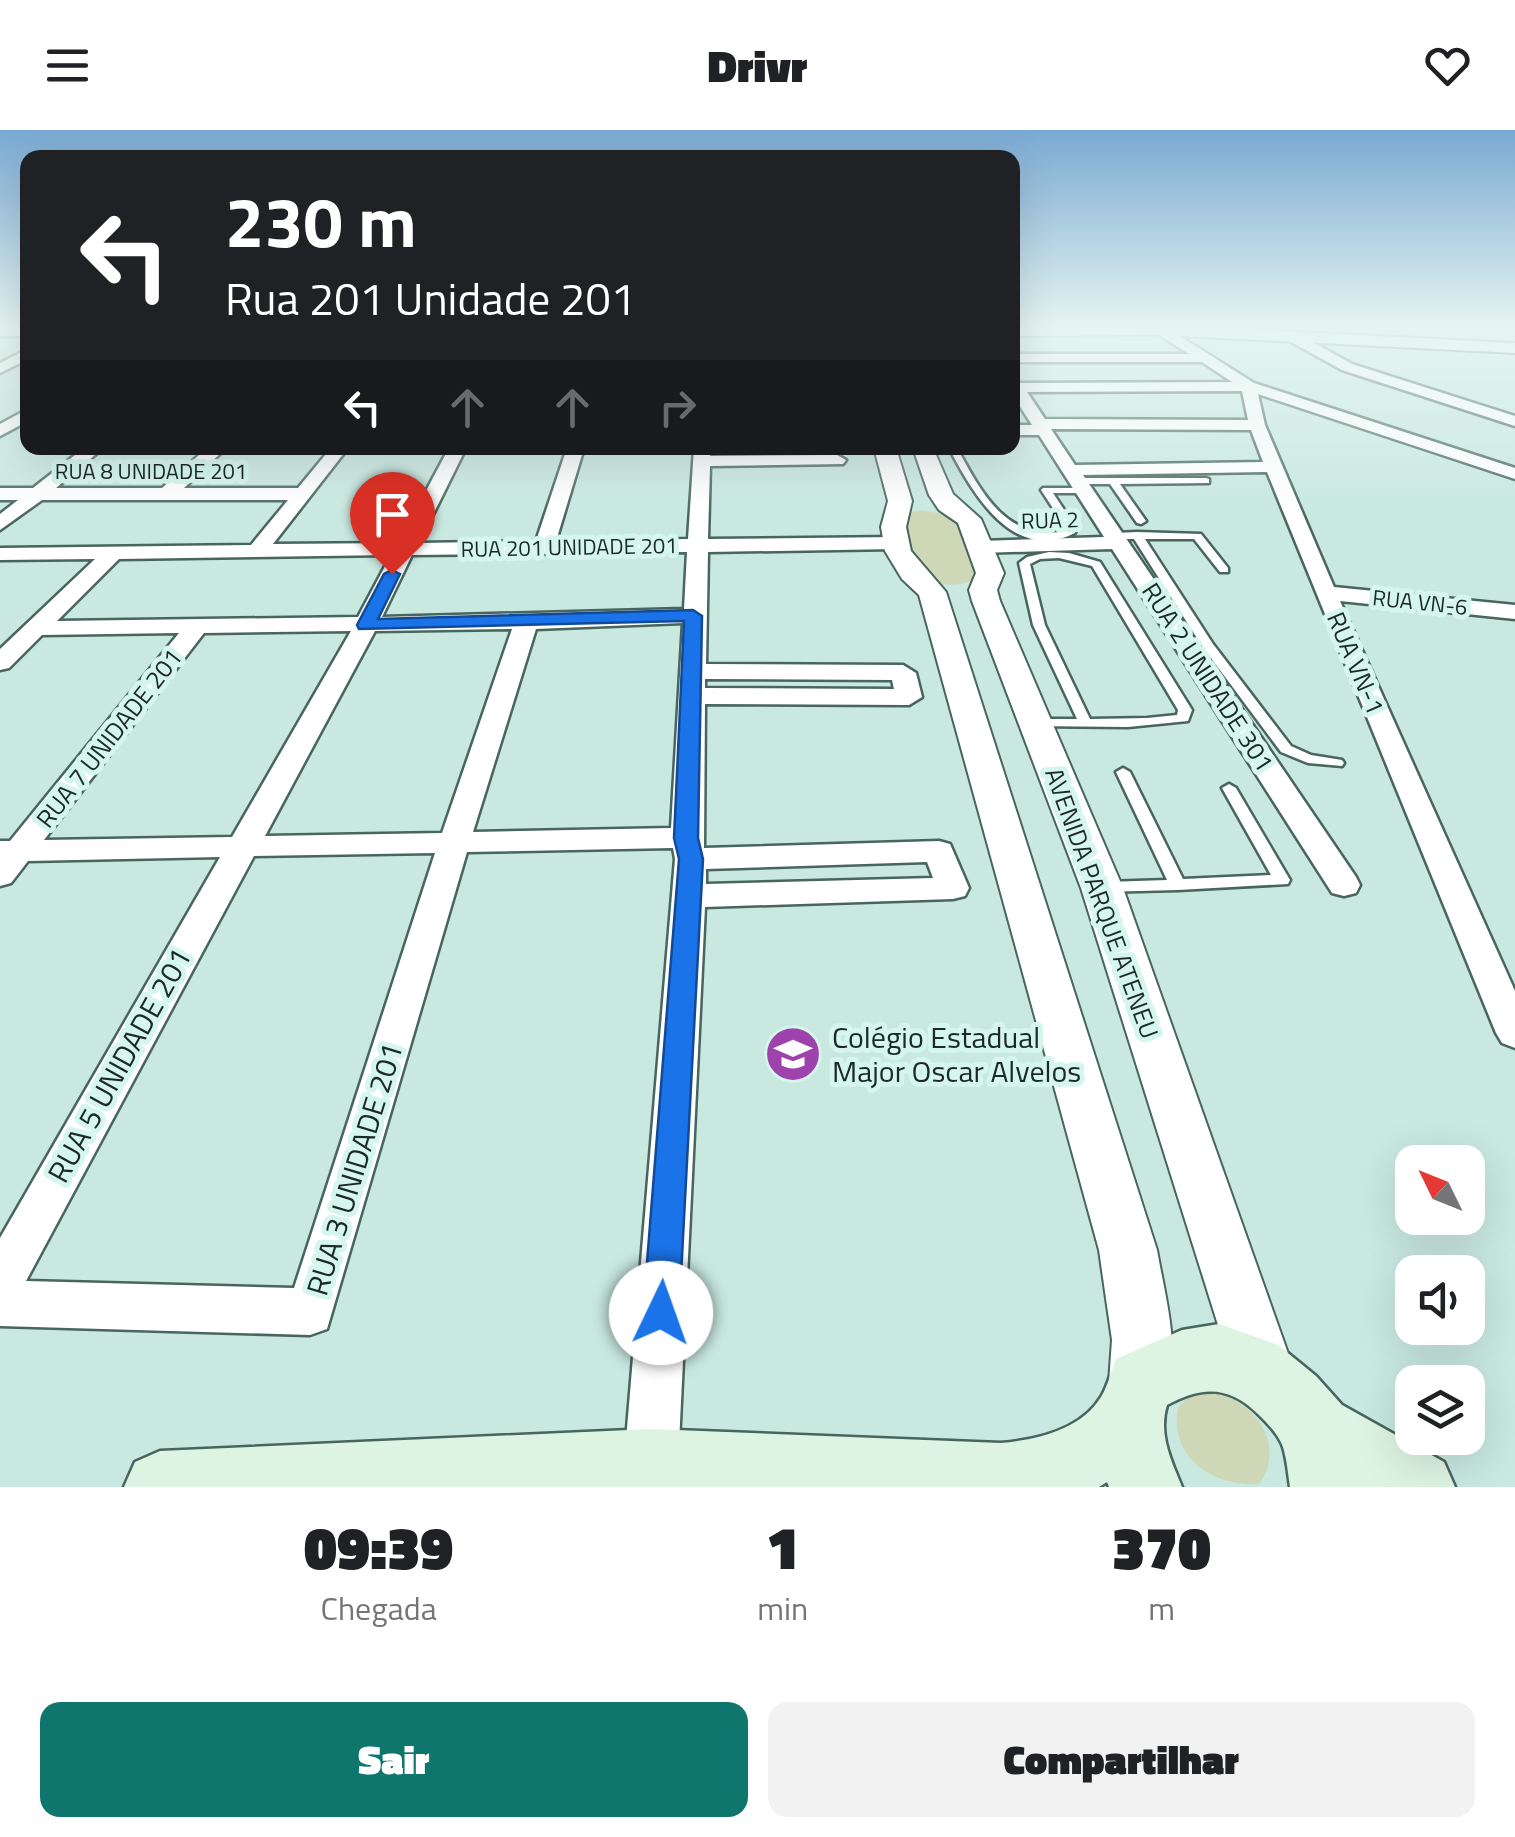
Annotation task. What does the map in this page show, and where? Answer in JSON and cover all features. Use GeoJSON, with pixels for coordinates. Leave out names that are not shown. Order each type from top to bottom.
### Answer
{"type":"FeatureCollection","features":[{"type":"Feature","properties":{"kind":"main road"},"geometry":{"type":"LineString","coordinates":[[160,1487],[651,1464],[1018,1478],[1053,1474],[1087,1455],[1176,1362],[1200,1355],[1232,1358],[1265,1376],[1291,1398],[1320,1458],[1419,1487]]}},
{"type":"Feature","properties":{"kind":"main road"},"geometry":{"type":"LineString","coordinates":[[1134,1402],[1136,1466],[1146,1487]]}},
{"type":"Feature","properties":{"kind":"street","name":"RUA VN-1"},"geometry":{"type":"LineString","coordinates":[[1250,391],[1257,424],[1325,593],[1515,1033]]}},
{"type":"Feature","properties":{"kind":"street"},"geometry":{"type":"LineString","coordinates":[[1265,391],[1515,474]]}},
{"type":"Feature","properties":{"kind":"street"},"geometry":{"type":"LineString","coordinates":[[1423,391],[1515,421]]}},
{"type":"Feature","properties":{"kind":"street","name":"RUA 2 UNIDADE 301"},"geometry":{"type":"LineString","coordinates":[[1020,394],[1078,481],[1125,538],[1344,884]]}},
{"type":"Feature","properties":{"kind":"street"},"geometry":{"type":"LineString","coordinates":[[1020,429],[1257,424]]}},
{"type":"Feature","properties":{"kind":"street"},"geometry":{"type":"LineString","coordinates":[[0,524],[85,455]]}},
{"type":"Feature","properties":{"kind":"street"},"geometry":{"type":"LineString","coordinates":[[168,493],[209,455]]}},
{"type":"Feature","properties":{"kind":"street"},"geometry":{"type":"LineString","coordinates":[[256,552],[334,455]]}},
{"type":"Feature","properties":{"kind":"street","name":"RUA 5 UNIDADE 201"},"geometry":{"type":"LineString","coordinates":[[0,1282],[238,848],[366,625],[453,455]]}},
{"type":"Feature","properties":{"kind":"street"},"geometry":{"type":"LineString","coordinates":[[544,548],[572,455]]}},
{"type":"Feature","properties":{"kind":"street"},"geometry":{"type":"LineString","coordinates":[[651,1464],[688,865],[693,616],[702,455]]}},
{"type":"Feature","properties":{"kind":"street"},"geometry":{"type":"LineString","coordinates":[[724,455],[837,460]]}},
{"type":"Feature","properties":{"kind":"street"},"geometry":{"type":"LineString","coordinates":[[887,455],[900,501],[903,545],[932,592],[956,665],[1128,1250],[1142,1340],[1134,1402]]}},
{"type":"Feature","properties":{"kind":"street","name":"AVENIDA PARQUE ATENEU"},"geometry":{"type":"LineString","coordinates":[[926,455],[941,495],[948,505],[969,519],[986,560],[986,602],[1102,888],[1265,1376]]}},
{"type":"Feature","properties":{"kind":"street"},"geometry":{"type":"LineString","coordinates":[[1078,481],[1275,467]]}},
{"type":"Feature","properties":{"kind":"street","name":"RUA 8 UNIDADE 201"},"geometry":{"type":"LineString","coordinates":[[0,494],[302,494]]}},
{"type":"Feature","properties":{"kind":"street"},"geometry":{"type":"LineString","coordinates":[[903,545],[914,506],[960,511]]}},
{"type":"Feature","properties":{"kind":"street","name":"RUA 2"},"geometry":{"type":"LineString","coordinates":[[986,560],[1125,538]]}},
{"type":"Feature","properties":{"kind":"street"},"geometry":{"type":"LineString","coordinates":[[903,545],[952,589],[970,586],[986,560]]}},
{"type":"Feature","properties":{"kind":"street","name":"RUA 201 UNIDADE 201"},"geometry":{"type":"LineString","coordinates":[[0,554],[903,545]]}},
{"type":"Feature","properties":{"kind":"street"},"geometry":{"type":"LineString","coordinates":[[0,663],[112,554]]}},
{"type":"Feature","properties":{"kind":"street","name":"RUA VN-6"},"geometry":{"type":"LineString","coordinates":[[1325,593],[1515,612]]}},
{"type":"Feature","properties":{"kind":"street"},"geometry":{"type":"LineString","coordinates":[[37,628],[366,625],[693,616]]}},
{"type":"Feature","properties":{"kind":"street","name":"RUA 3 UNIDADE 201"},"geometry":{"type":"LineString","coordinates":[[0,1303],[310,1312],[453,845],[526,622]]}},
{"type":"Feature","properties":{"kind":"street","name":"RUA 7 UNIDADE 201"},"geometry":{"type":"LineString","coordinates":[[7,859],[198,625]]}},
{"type":"Feature","properties":{"kind":"street"},"geometry":{"type":"LineString","coordinates":[[904,673],[909,697],[693,684],[904,673]]}},
{"type":"Feature","properties":{"kind":"street"},"geometry":{"type":"LineString","coordinates":[[238,848],[453,845],[953,888],[939,852],[688,865]]}},
{"type":"Feature","properties":{"kind":"street","name":"RUA 7 UNIDADE 201"},"geometry":{"type":"LineString","coordinates":[[7,859],[238,848]]}},
{"type":"Feature","properties":{"kind":"lane"},"geometry":{"type":"LineString","coordinates":[[957,455],[979,495],[1020,534],[1070,532],[1046,490],[1078,481],[1206,482]]}},
{"type":"Feature","properties":{"kind":"lane"},"geometry":{"type":"LineString","coordinates":[[1113,482],[1141,521]]}},
{"type":"Feature","properties":{"kind":"lane"},"geometry":{"type":"LineString","coordinates":[[1125,538],[1198,536],[1224,570]]}},
{"type":"Feature","properties":{"kind":"lane"},"geometry":{"type":"LineString","coordinates":[[1125,538],[1286,750],[1337,763]]}},
{"type":"Feature","properties":{"kind":"lane"},"geometry":{"type":"LineString","coordinates":[[1034,722],[1086,722],[1169,721],[1183,718],[1185,710],[1096,564],[1079,557],[1026,560],[1040,624],[1086,722]]}},
{"type":"Feature","properties":{"kind":"lane"},"geometry":{"type":"LineString","coordinates":[[1124,772],[1178,884]]}},
{"type":"Feature","properties":{"kind":"lane"},"geometry":{"type":"LineString","coordinates":[[1102,888],[1282,880],[1229,788]]}},
{"type":"Feature","properties":{"kind":"green space"},"geometry":{"type":"Polygon","coordinates":[[[919,510],[958,516],[984,573],[953,585],[919,577],[899,521],[905,514],[919,510]]]}},
{"type":"Feature","properties":{"kind":"green space"},"geometry":{"type":"Polygon","coordinates":[[[1201,1392],[1234,1400],[1259,1422],[1270,1452],[1259,1484],[1241,1484],[1209,1474],[1187,1453],[1177,1425],[1178,1408],[1187,1398],[1201,1392]]]}},
{"type":"Feature","properties":{"kind":"place","name":"Colégio Estadual Major Oscar Alvelos"},"geometry":{"type":"Point","coordinates":[793,1054]}},
{"type":"Feature","properties":{"kind":"route"},"geometry":{"type":"LineString","coordinates":[[392,574],[366,625],[693,616],[686,838],[691,859],[661,1313]]}}]}
